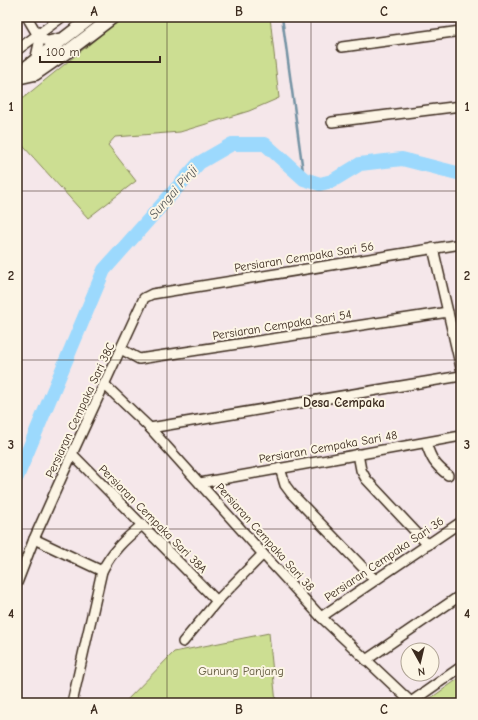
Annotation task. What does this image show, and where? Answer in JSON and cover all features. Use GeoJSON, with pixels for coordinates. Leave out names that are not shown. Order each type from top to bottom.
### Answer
{"type":"FeatureCollection","features":[{"type":"Feature","properties":{"kind":"main road"},"geometry":{"type":"LineString","coordinates":[[17,78],[92,17]]}},
{"type":"Feature","properties":{"kind":"main road"},"geometry":{"type":"LineString","coordinates":[[17,78],[35,74],[113,17]]}},
{"type":"Feature","properties":{"kind":"street"},"geometry":{"type":"LineString","coordinates":[[27,17],[39,37],[48,41],[70,35]]}},
{"type":"Feature","properties":{"kind":"street"},"geometry":{"type":"LineString","coordinates":[[17,50],[39,37],[62,17]]}},
{"type":"Feature","properties":{"kind":"street"},"geometry":{"type":"LineString","coordinates":[[342,47],[461,31]]}},
{"type":"Feature","properties":{"kind":"street"},"geometry":{"type":"LineString","coordinates":[[35,62],[39,37]]}},
{"type":"Feature","properties":{"kind":"street"},"geometry":{"type":"LineString","coordinates":[[332,122],[461,106]]}},
{"type":"Feature","properties":{"kind":"street","name":"Persiaran Cempaka Sari 56"},"geometry":{"type":"LineString","coordinates":[[152,294],[461,244]]}},
{"type":"Feature","properties":{"kind":"street"},"geometry":{"type":"LineString","coordinates":[[433,248],[461,368]]}},
{"type":"Feature","properties":{"kind":"street","name":"Persiaran Cempaka Sari 38C"},"geometry":{"type":"LineString","coordinates":[[17,583],[34,539],[144,298],[152,294]]}},
{"type":"Feature","properties":{"kind":"street","name":"Persiaran Cempaka Sari 54"},"geometry":{"type":"LineString","coordinates":[[121,349],[139,358],[448,312]]}},
{"type":"Feature","properties":{"kind":"street"},"geometry":{"type":"LineString","coordinates":[[150,428],[461,376]]}},
{"type":"Feature","properties":{"kind":"street","name":"Persiaran Cempaka Sari 38"},"geometry":{"type":"LineString","coordinates":[[104,384],[150,428],[321,617],[412,702]]}},
{"type":"Feature","properties":{"kind":"street","name":"Persiaran Cempaka Sari 48"},"geometry":{"type":"LineString","coordinates":[[200,483],[461,436]]}},
{"type":"Feature","properties":{"kind":"street"},"geometry":{"type":"LineString","coordinates":[[426,443],[429,455],[435,465],[448,475]]}},
{"type":"Feature","properties":{"kind":"street","name":"Persiaran Cempaka Sari 38A"},"geometry":{"type":"LineString","coordinates":[[72,454],[217,601]]}},
{"type":"Feature","properties":{"kind":"street"},"geometry":{"type":"LineString","coordinates":[[358,454],[361,470],[366,479],[428,545]]}},
{"type":"Feature","properties":{"kind":"street"},"geometry":{"type":"LineString","coordinates":[[280,468],[285,485],[291,493],[375,580]]}},
{"type":"Feature","properties":{"kind":"street","name":"Persiaran Cempaka Sari 36"},"geometry":{"type":"LineString","coordinates":[[321,617],[461,522]]}},
{"type":"Feature","properties":{"kind":"street"},"geometry":{"type":"LineString","coordinates":[[72,703],[102,571],[110,557],[122,542],[142,525]]}},
{"type":"Feature","properties":{"kind":"street"},"geometry":{"type":"LineString","coordinates":[[34,539],[102,571]]}},
{"type":"Feature","properties":{"kind":"street"},"geometry":{"type":"LineString","coordinates":[[183,642],[217,601],[263,554]]}},
{"type":"Feature","properties":{"kind":"street"},"geometry":{"type":"LineString","coordinates":[[366,660],[461,595]]}},
{"type":"Feature","properties":{"kind":"street"},"geometry":{"type":"LineString","coordinates":[[412,702],[461,667]]}},
{"type":"Feature","properties":{"kind":"green space"},"geometry":{"type":"Polygon","coordinates":[[[123,17],[270,17],[279,98],[249,111],[180,132],[115,137],[108,145],[136,181],[88,218],[24,147],[17,136],[17,103],[123,17]]]}},
{"type":"Feature","properties":{"kind":"green space","name":"Gunung Panjang"},"geometry":{"type":"Polygon","coordinates":[[[269,633],[276,703],[124,703],[174,652],[269,633]]]}},
{"type":"Feature","properties":{"kind":"green space"},"geometry":{"type":"Polygon","coordinates":[[[461,677],[461,703],[430,703],[428,700],[461,677]]]}},
{"type":"Feature","properties":{"kind":"waterway"},"geometry":{"type":"LineString","coordinates":[[282,17],[304,179]]}},
{"type":"Feature","properties":{"kind":"waterway","name":"Sungai Pinji"},"geometry":{"type":"LineString","coordinates":[[17,477],[104,270],[199,163],[232,144],[265,144],[304,179],[320,184],[332,181],[360,164],[402,159],[461,174]]}},
{"type":"Feature","properties":{"kind":"district","name":"Desa Cempaka"},"geometry":{"type":"Point","coordinates":[344,402]}}]}
